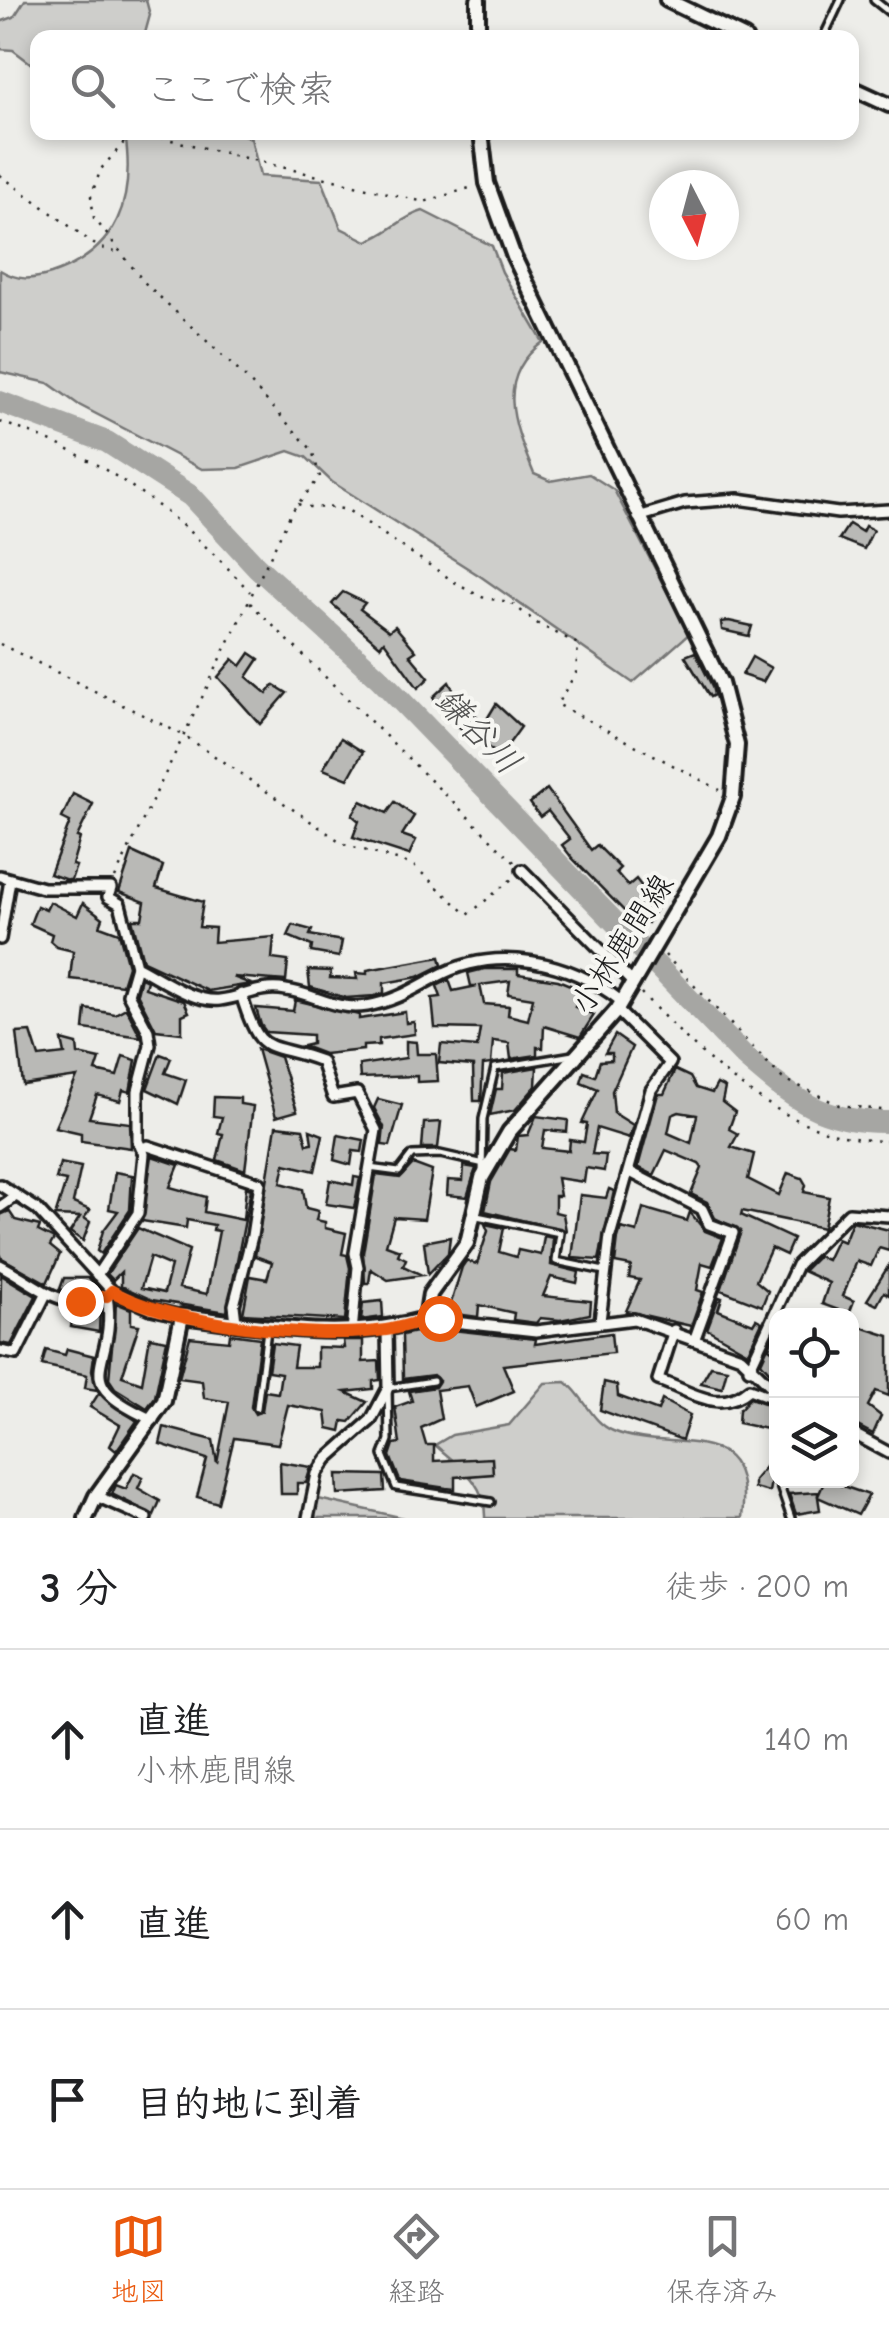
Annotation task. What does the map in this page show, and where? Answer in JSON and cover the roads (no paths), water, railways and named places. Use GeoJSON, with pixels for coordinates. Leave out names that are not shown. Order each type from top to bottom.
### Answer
{"type":"FeatureCollection","features":[{"type":"Feature","properties":{"kind":"main road"},"geometry":{"type":"LineString","coordinates":[[478,0],[478,30]]}},
{"type":"Feature","properties":{"kind":"main road"},"geometry":{"type":"LineString","coordinates":[[667,0],[728,30]]}},
{"type":"Feature","properties":{"kind":"main road"},"geometry":{"type":"LineString","coordinates":[[859,91],[889,105]]}},
{"type":"Feature","properties":{"kind":"main road","name":"小林鹿間線"},"geometry":{"type":"LineString","coordinates":[[426,1320],[430,1294],[454,1266],[474,1215],[482,1178],[519,1119],[619,1006],[632,979],[688,894],[733,797],[737,745],[727,700],[514,257],[488,183],[482,140]]}},
{"type":"Feature","properties":{"kind":"main road"},"geometry":{"type":"LineString","coordinates":[[86,1518],[96,1496],[153,1420],[171,1380],[182,1316],[352,1332],[387,1330],[426,1320]]}},
{"type":"Feature","properties":{"kind":"street"},"geometry":{"type":"LineString","coordinates":[[638,518],[685,503],[738,499],[838,513],[889,510]]}},
{"type":"Feature","properties":{"kind":"street"},"geometry":{"type":"LineString","coordinates":[[522,870],[632,979]]}},
{"type":"Feature","properties":{"kind":"street"},"geometry":{"type":"LineString","coordinates":[[0,939],[5,878],[43,888],[110,888],[108,898],[120,904],[136,966],[128,994],[148,1030],[150,1046],[138,1090],[138,1213],[97,1275]]}},
{"type":"Feature","properties":{"kind":"street"},"geometry":{"type":"LineString","coordinates":[[136,966],[206,999],[241,994],[262,986],[292,990],[323,1004],[367,1006],[409,996],[437,976],[468,965],[526,959],[579,973],[619,1006],[670,1063],[652,1090],[604,1271],[600,1322]]}},
{"type":"Feature","properties":{"kind":"street"},"geometry":{"type":"LineString","coordinates":[[241,994],[253,1035],[275,1050],[321,1061],[332,1097],[357,1092],[376,1130],[355,1252],[358,1267],[352,1332]]}},
{"type":"Feature","properties":{"kind":"street"},"geometry":{"type":"LineString","coordinates":[[141,1148],[148,1146],[260,1183],[252,1236],[234,1304],[236,1322]]}},
{"type":"Feature","properties":{"kind":"street"},"geometry":{"type":"LineString","coordinates":[[630,1172],[702,1209],[709,1224],[733,1233],[696,1338]]}},
{"type":"Feature","properties":{"kind":"street"},"geometry":{"type":"LineString","coordinates":[[0,1185],[44,1216],[97,1275],[109,1294],[108,1336],[99,1382],[104,1392],[153,1420]]}},
{"type":"Feature","properties":{"kind":"street"},"geometry":{"type":"LineString","coordinates":[[0,1208],[16,1196]]}},
{"type":"Feature","properties":{"kind":"street"},"geometry":{"type":"LineString","coordinates":[[749,1369],[797,1265],[849,1214],[889,1216]]}},
{"type":"Feature","properties":{"kind":"street"},"geometry":{"type":"LineString","coordinates":[[0,1265],[45,1296],[80,1301],[109,1294],[182,1316]]}},
{"type":"Feature","properties":{"kind":"street"},"geometry":{"type":"LineString","coordinates":[[0,1351],[16,1354],[45,1296]]}},
{"type":"Feature","properties":{"kind":"street"},"geometry":{"type":"LineString","coordinates":[[426,1320],[536,1331],[634,1320],[674,1330],[741,1357],[769,1388]]}},
{"type":"Feature","properties":{"kind":"street"},"geometry":{"type":"LineString","coordinates":[[308,1518],[318,1474],[328,1458],[370,1420],[388,1388],[387,1330]]}},
{"type":"Feature","properties":{"kind":"street"},"geometry":{"type":"LineString","coordinates":[[674,1330],[658,1380],[724,1404],[736,1401],[750,1388],[769,1393]]}},
{"type":"Feature","properties":{"kind":"street"},"geometry":{"type":"LineString","coordinates":[[859,1438],[889,1453]]}},
{"type":"Feature","properties":{"kind":"street"},"geometry":{"type":"LineString","coordinates":[[96,1496],[146,1518]]}},
{"type":"Feature","properties":{"kind":"lane"},"geometry":{"type":"LineString","coordinates":[[827,30],[842,0]]}},
{"type":"Feature","properties":{"kind":"lane"},"geometry":{"type":"LineString","coordinates":[[874,0],[889,12]]}},
{"type":"Feature","properties":{"kind":"lane"},"geometry":{"type":"LineString","coordinates":[[482,1178],[480,1163],[490,1076],[496,1068],[552,1062],[581,1053]]}},
{"type":"Feature","properties":{"kind":"lane"},"geometry":{"type":"LineString","coordinates":[[369,1168],[399,1172],[412,1156],[440,1154],[480,1163]]}},
{"type":"Feature","properties":{"kind":"lane"},"geometry":{"type":"LineString","coordinates":[[474,1215],[560,1234],[556,1261],[604,1271]]}},
{"type":"Feature","properties":{"kind":"lane"},"geometry":{"type":"LineString","coordinates":[[257,1408],[267,1327]]}},
{"type":"Feature","properties":{"kind":"lane"},"geometry":{"type":"LineString","coordinates":[[433,1381],[388,1388],[389,1440],[383,1455],[396,1487],[492,1502]]}},
{"type":"Feature","properties":{"kind":"lane"},"geometry":{"type":"LineString","coordinates":[[781,1488],[791,1518]]}},
{"type":"Feature","properties":{"kind":"waterway","name":"鎌谷川"},"geometry":{"type":"LineString","coordinates":[[0,402],[107,442],[191,496],[257,567],[380,679],[745,1057],[810,1106],[845,1118],[889,1122]]}}]}
